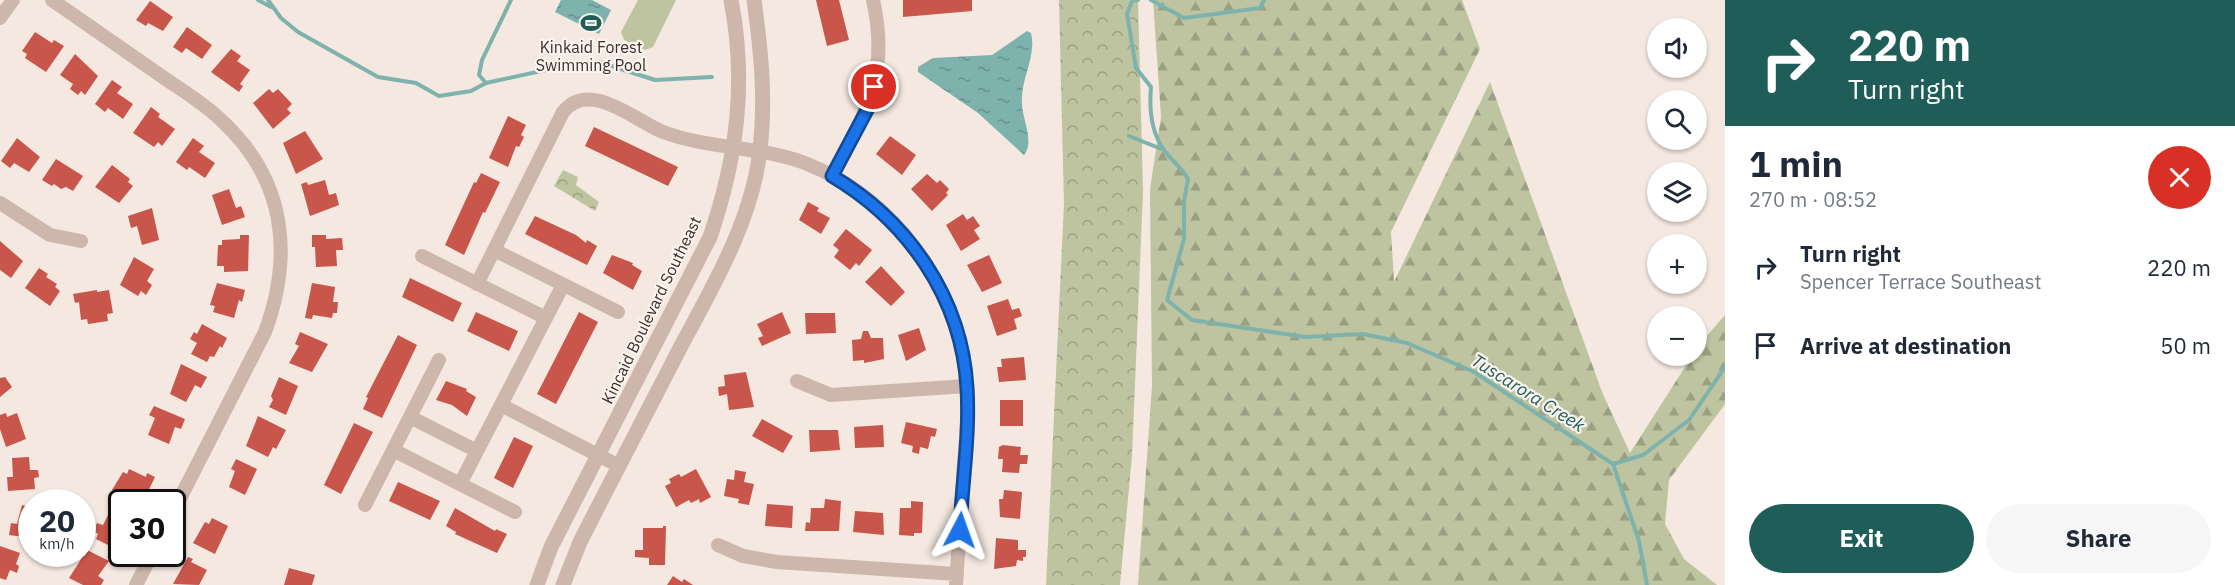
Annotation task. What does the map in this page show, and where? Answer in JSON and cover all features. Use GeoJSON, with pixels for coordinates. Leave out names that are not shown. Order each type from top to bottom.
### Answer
{"type":"FeatureCollection","features":[{"type":"Feature","properties":{"kind":"street"},"geometry":{"type":"LineString","coordinates":[[0,18],[13,0]]}},
{"type":"Feature","properties":{"kind":"street"},"geometry":{"type":"LineString","coordinates":[[52,0],[221,119],[255,160],[273,196],[278,217],[282,260],[275,304],[265,332],[185,489]]}},
{"type":"Feature","properties":{"kind":"street","name":"Kincaid Boulevard Southeast"},"geometry":{"type":"LineString","coordinates":[[537,585],[550,547],[710,237],[725,193],[740,101],[740,54],[731,0]]}},
{"type":"Feature","properties":{"kind":"street"},"geometry":{"type":"LineString","coordinates":[[563,585],[580,542],[734,242],[745,212],[760,152],[764,73],[754,0]]}},
{"type":"Feature","properties":{"kind":"street"},"geometry":{"type":"LineString","coordinates":[[832,176],[867,110],[874,87],[879,40],[873,0]]}},
{"type":"Feature","properties":{"kind":"street"},"geometry":{"type":"LineString","coordinates":[[477,284],[563,112],[576,100],[593,98],[671,135],[789,158],[832,176],[882,212],[907,238],[928,267],[955,324],[967,386],[956,579],[777,562],[743,556],[718,545]]}},
{"type":"Feature","properties":{"kind":"street"},"geometry":{"type":"LineString","coordinates":[[0,202],[50,235],[81,241]]}},
{"type":"Feature","properties":{"kind":"street"},"geometry":{"type":"LineString","coordinates":[[494,249],[618,312]]}},
{"type":"Feature","properties":{"kind":"street"},"geometry":{"type":"LineString","coordinates":[[422,256],[546,318]]}},
{"type":"Feature","properties":{"kind":"street"},"geometry":{"type":"LineString","coordinates":[[460,484],[563,285]]}},
{"type":"Feature","properties":{"kind":"street"},"geometry":{"type":"LineString","coordinates":[[365,505],[439,360]]}},
{"type":"Feature","properties":{"kind":"street"},"geometry":{"type":"LineString","coordinates":[[797,381],[831,395],[967,386]]}},
{"type":"Feature","properties":{"kind":"street"},"geometry":{"type":"LineString","coordinates":[[501,405],[619,466]]}},
{"type":"Feature","properties":{"kind":"street"},"geometry":{"type":"LineString","coordinates":[[410,417],[477,451]]}},
{"type":"Feature","properties":{"kind":"street"},"geometry":{"type":"LineString","coordinates":[[393,450],[515,512]]}},
{"type":"Feature","properties":{"kind":"street"},"geometry":{"type":"LineString","coordinates":[[136,585],[145,567]]}},
{"type":"Feature","properties":{"kind":"green space"},"geometry":{"type":"Polygon","coordinates":[[[638,0],[676,0],[653,47],[645,50],[624,40],[621,32],[638,0]]]}},
{"type":"Feature","properties":{"kind":"green space"},"geometry":{"type":"Polygon","coordinates":[[[1059,0],[1138,0],[1143,191],[1132,456],[1120,585],[1046,585],[1064,204],[1059,0]]]}},
{"type":"Feature","properties":{"kind":"green space"},"geometry":{"type":"Polygon","coordinates":[[[1153,0],[1462,0],[1480,49],[1391,232],[1394,282],[1490,82],[1602,392],[1630,453],[1686,366],[1707,366],[1707,336],[1725,315],[1725,404],[1669,480],[1665,524],[1684,559],[1717,585],[1138,585],[1152,386],[1150,189],[1161,117],[1153,0]]]}},
{"type":"Feature","properties":{"kind":"green space"},"geometry":{"type":"Polygon","coordinates":[[[563,170],[578,177],[576,185],[599,202],[595,211],[554,186],[563,170]]]}},
{"type":"Feature","properties":{"kind":"water","name":"Kinkaid Forest Swimming Pool"},"geometry":{"type":"Polygon","coordinates":[[[561,0],[592,0],[611,10],[599,34],[555,12],[561,0]]]}},
{"type":"Feature","properties":{"kind":"water"},"geometry":{"type":"Polygon","coordinates":[[[1027,31],[1031,33],[1032,50],[1022,95],[1028,137],[1027,150],[1024,155],[978,113],[918,72],[918,67],[933,58],[992,55],[1027,31]]]}},
{"type":"Feature","properties":{"kind":"building"},"geometry":{"type":"Polygon","coordinates":[[[816,0],[839,0],[849,40],[827,46],[816,0]]]}},
{"type":"Feature","properties":{"kind":"building"},"geometry":{"type":"Polygon","coordinates":[[[903,0],[972,0],[972,11],[903,17],[903,0]]]}},
{"type":"Feature","properties":{"kind":"building"},"geometry":{"type":"Polygon","coordinates":[[[150,1],[173,17],[163,31],[136,20],[150,1]]]}},
{"type":"Feature","properties":{"kind":"building"},"geometry":{"type":"Polygon","coordinates":[[[187,27],[212,45],[202,59],[186,48],[182,53],[173,47],[187,27]]]}},
{"type":"Feature","properties":{"kind":"building"},"geometry":{"type":"Polygon","coordinates":[[[35,32],[52,43],[54,40],[64,46],[46,72],[25,58],[27,54],[22,51],[35,32]]]}},
{"type":"Feature","properties":{"kind":"building"},"geometry":{"type":"Polygon","coordinates":[[[231,49],[241,56],[237,61],[250,70],[240,84],[243,86],[239,92],[211,72],[231,49]]]}},
{"type":"Feature","properties":{"kind":"building"},"geometry":{"type":"Polygon","coordinates":[[[75,54],[98,76],[85,95],[81,91],[78,95],[70,89],[73,84],[60,75],[75,54]]]}},
{"type":"Feature","properties":{"kind":"building"},"geometry":{"type":"Polygon","coordinates":[[[112,80],[122,87],[117,93],[133,104],[123,119],[108,108],[105,112],[95,104],[112,80]]]}},
{"type":"Feature","properties":{"kind":"building"},"geometry":{"type":"Polygon","coordinates":[[[269,89],[273,93],[278,89],[292,104],[287,109],[291,113],[273,129],[253,103],[269,89]]]}},
{"type":"Feature","properties":{"kind":"building"},"geometry":{"type":"Polygon","coordinates":[[[151,107],[160,114],[158,117],[175,129],[162,146],[158,142],[154,147],[133,133],[151,107]]]}},
{"type":"Feature","properties":{"kind":"building"},"geometry":{"type":"Polygon","coordinates":[[[508,116],[526,125],[521,135],[524,137],[519,147],[516,146],[508,167],[489,158],[508,116]]]}},
{"type":"Feature","properties":{"kind":"building"},"geometry":{"type":"Polygon","coordinates":[[[594,127],[678,167],[668,186],[585,146],[594,127]]]}},
{"type":"Feature","properties":{"kind":"building"},"geometry":{"type":"Polygon","coordinates":[[[305,131],[323,159],[296,174],[283,143],[305,131]]]}},
{"type":"Feature","properties":{"kind":"building"},"geometry":{"type":"Polygon","coordinates":[[[890,136],[916,155],[902,175],[876,154],[890,136]]]}},
{"type":"Feature","properties":{"kind":"building"},"geometry":{"type":"Polygon","coordinates":[[[17,138],[40,157],[29,172],[14,163],[10,168],[1,161],[17,138]]]}},
{"type":"Feature","properties":{"kind":"building"},"geometry":{"type":"Polygon","coordinates":[[[193,138],[204,146],[199,152],[215,163],[205,178],[189,167],[187,170],[176,162],[193,138]]]}},
{"type":"Feature","properties":{"kind":"building"},"geometry":{"type":"Polygon","coordinates":[[[56,159],[83,176],[73,191],[66,187],[61,189],[54,184],[52,186],[42,180],[56,159]]]}},
{"type":"Feature","properties":{"kind":"building"},"geometry":{"type":"Polygon","coordinates":[[[112,165],[130,179],[128,182],[133,186],[119,203],[95,187],[112,165]]]}},
{"type":"Feature","properties":{"kind":"building"},"geometry":{"type":"Polygon","coordinates":[[[481,173],[500,182],[485,213],[483,212],[464,255],[445,245],[474,182],[476,183],[481,173]]]}},
{"type":"Feature","properties":{"kind":"building"},"geometry":{"type":"Polygon","coordinates":[[[927,174],[937,183],[940,180],[949,189],[946,193],[948,195],[932,211],[911,189],[927,174]]]}},
{"type":"Feature","properties":{"kind":"building"},"geometry":{"type":"Polygon","coordinates":[[[325,180],[329,195],[336,193],[339,205],[310,216],[301,184],[307,182],[308,185],[325,180]]]}},
{"type":"Feature","properties":{"kind":"building"},"geometry":{"type":"Polygon","coordinates":[[[229,189],[236,208],[241,206],[245,217],[222,225],[212,195],[229,189]]]}},
{"type":"Feature","properties":{"kind":"building"},"geometry":{"type":"Polygon","coordinates":[[[808,202],[819,208],[817,211],[830,218],[821,234],[799,220],[808,202]]]}},
{"type":"Feature","properties":{"kind":"building"},"geometry":{"type":"Polygon","coordinates":[[[152,208],[159,240],[142,245],[137,226],[131,228],[128,216],[152,208]]]}},
{"type":"Feature","properties":{"kind":"building"},"geometry":{"type":"Polygon","coordinates":[[[963,214],[967,220],[973,216],[980,226],[974,230],[980,239],[961,251],[946,225],[963,214]]]}},
{"type":"Feature","properties":{"kind":"building"},"geometry":{"type":"Polygon","coordinates":[[[535,216],[576,235],[586,243],[587,240],[597,246],[587,265],[525,234],[535,216]]]}},
{"type":"Feature","properties":{"kind":"building"},"geometry":{"type":"Polygon","coordinates":[[[846,229],[872,250],[859,266],[856,263],[850,270],[834,257],[839,250],[833,245],[846,229]]]}},
{"type":"Feature","properties":{"kind":"building"},"geometry":{"type":"Polygon","coordinates":[[[240,235],[249,235],[248,271],[224,272],[224,266],[217,266],[218,245],[222,245],[222,240],[240,239],[240,235]]]}},
{"type":"Feature","properties":{"kind":"building"},"geometry":{"type":"Polygon","coordinates":[[[312,235],[326,235],[326,239],[342,238],[343,250],[336,250],[337,266],[316,267],[312,235]]]}},
{"type":"Feature","properties":{"kind":"building"},"geometry":{"type":"Polygon","coordinates":[[[0,241],[23,261],[11,278],[0,270],[0,241]]]}},
{"type":"Feature","properties":{"kind":"building"},"geometry":{"type":"Polygon","coordinates":[[[612,255],[633,263],[632,265],[642,271],[633,290],[603,273],[612,255]]]}},
{"type":"Feature","properties":{"kind":"building"},"geometry":{"type":"Polygon","coordinates":[[[989,255],[1002,283],[982,292],[967,265],[989,255]]]}},
{"type":"Feature","properties":{"kind":"building"},"geometry":{"type":"Polygon","coordinates":[[[134,257],[154,269],[147,281],[152,285],[146,295],[141,291],[138,296],[120,285],[134,257]]]}},
{"type":"Feature","properties":{"kind":"building"},"geometry":{"type":"Polygon","coordinates":[[[881,266],[905,292],[891,306],[865,282],[881,266]]]}},
{"type":"Feature","properties":{"kind":"building"},"geometry":{"type":"Polygon","coordinates":[[[39,268],[48,274],[46,277],[57,284],[55,287],[60,291],[50,306],[25,288],[39,268]]]}},
{"type":"Feature","properties":{"kind":"building"},"geometry":{"type":"Polygon","coordinates":[[[410,278],[462,303],[453,322],[402,297],[410,278]]]}},
{"type":"Feature","properties":{"kind":"building"},"geometry":{"type":"Polygon","coordinates":[[[217,283],[245,290],[242,302],[239,300],[234,318],[213,312],[215,306],[210,305],[217,283]]]}},
{"type":"Feature","properties":{"kind":"building"},"geometry":{"type":"Polygon","coordinates":[[[312,283],[335,287],[333,302],[338,302],[337,313],[333,313],[332,318],[313,315],[312,319],[305,318],[312,283]]]}},
{"type":"Feature","properties":{"kind":"building"},"geometry":{"type":"Polygon","coordinates":[[[97,290],[97,292],[109,290],[113,313],[107,314],[108,321],[88,324],[87,319],[81,320],[79,302],[75,303],[73,294],[97,290]]]}},
{"type":"Feature","properties":{"kind":"building"},"geometry":{"type":"Polygon","coordinates":[[[1008,299],[1012,310],[1019,308],[1022,316],[1014,319],[1017,329],[997,336],[987,306],[1008,299]]]}},
{"type":"Feature","properties":{"kind":"building"},"geometry":{"type":"Polygon","coordinates":[[[476,312],[518,331],[509,351],[467,331],[476,312]]]}},
{"type":"Feature","properties":{"kind":"building"},"geometry":{"type":"Polygon","coordinates":[[[579,312],[598,322],[556,404],[537,394],[579,312]]]}},
{"type":"Feature","properties":{"kind":"building"},"geometry":{"type":"Polygon","coordinates":[[[782,312],[791,333],[762,346],[758,338],[763,336],[757,324],[782,312]]]}},
{"type":"Feature","properties":{"kind":"building"},"geometry":{"type":"Polygon","coordinates":[[[805,313],[835,313],[836,333],[806,334],[805,313]]]}},
{"type":"Feature","properties":{"kind":"building"},"geometry":{"type":"Polygon","coordinates":[[[202,324],[227,338],[222,348],[220,346],[214,357],[210,356],[207,362],[191,354],[197,343],[190,339],[194,332],[197,334],[202,324]]]}},
{"type":"Feature","properties":{"kind":"building"},"geometry":{"type":"Polygon","coordinates":[[[919,328],[926,350],[906,361],[898,335],[919,328]]]}},
{"type":"Feature","properties":{"kind":"building"},"geometry":{"type":"Polygon","coordinates":[[[863,331],[868,331],[871,338],[883,338],[884,359],[864,363],[864,360],[853,361],[852,340],[861,339],[863,331]]]}},
{"type":"Feature","properties":{"kind":"building"},"geometry":{"type":"Polygon","coordinates":[[[300,332],[328,344],[312,372],[289,363],[299,346],[295,344],[300,332]]]}},
{"type":"Feature","properties":{"kind":"building"},"geometry":{"type":"Polygon","coordinates":[[[398,335],[417,345],[382,418],[363,409],[368,398],[366,397],[398,335]]]}},
{"type":"Feature","properties":{"kind":"building"},"geometry":{"type":"Polygon","coordinates":[[[1024,357],[1026,380],[999,382],[997,367],[1002,367],[1001,359],[1024,357]]]}},
{"type":"Feature","properties":{"kind":"building"},"geometry":{"type":"Polygon","coordinates":[[[181,364],[207,377],[201,388],[195,385],[186,402],[170,394],[181,364]]]}},
{"type":"Feature","properties":{"kind":"building"},"geometry":{"type":"Polygon","coordinates":[[[746,372],[754,407],[729,410],[727,394],[719,396],[718,387],[725,386],[724,375],[746,372]]]}},
{"type":"Feature","properties":{"kind":"building"},"geometry":{"type":"Polygon","coordinates":[[[5,377],[12,387],[0,397],[0,378],[5,377]]]}},
{"type":"Feature","properties":{"kind":"building"},"geometry":{"type":"Polygon","coordinates":[[[279,377],[298,386],[286,415],[269,407],[279,377]]]}},
{"type":"Feature","properties":{"kind":"building"},"geometry":{"type":"Polygon","coordinates":[[[446,381],[467,389],[466,391],[476,397],[467,416],[452,405],[436,400],[446,381]]]}},
{"type":"Feature","properties":{"kind":"building"},"geometry":{"type":"Polygon","coordinates":[[[1000,400],[1023,400],[1023,426],[1000,426],[1000,400]]]}},
{"type":"Feature","properties":{"kind":"building"},"geometry":{"type":"Polygon","coordinates":[[[154,406],[185,419],[181,429],[175,427],[169,444],[148,435],[155,418],[149,415],[154,406]]]}},
{"type":"Feature","properties":{"kind":"building"},"geometry":{"type":"Polygon","coordinates":[[[6,413],[7,417],[17,413],[26,439],[6,447],[0,429],[0,415],[6,413]]]}},
{"type":"Feature","properties":{"kind":"building"},"geometry":{"type":"Polygon","coordinates":[[[258,416],[286,430],[276,449],[273,447],[268,457],[246,446],[258,416]]]}},
{"type":"Feature","properties":{"kind":"building"},"geometry":{"type":"Polygon","coordinates":[[[762,419],[793,436],[783,453],[752,436],[762,419]]]}},
{"type":"Feature","properties":{"kind":"building"},"geometry":{"type":"Polygon","coordinates":[[[906,422],[937,429],[935,437],[931,436],[928,449],[920,447],[919,454],[912,452],[913,446],[901,443],[906,422]]]}},
{"type":"Feature","properties":{"kind":"building"},"geometry":{"type":"Polygon","coordinates":[[[354,423],[373,432],[341,494],[324,485],[354,423]]]}},
{"type":"Feature","properties":{"kind":"building"},"geometry":{"type":"Polygon","coordinates":[[[883,425],[884,447],[855,448],[854,427],[883,425]]]}},
{"type":"Feature","properties":{"kind":"building"},"geometry":{"type":"Polygon","coordinates":[[[809,430],[838,430],[840,450],[810,452],[809,430]]]}},
{"type":"Feature","properties":{"kind":"building"},"geometry":{"type":"Polygon","coordinates":[[[514,437],[533,446],[513,488],[494,478],[514,437]]]}},
{"type":"Feature","properties":{"kind":"building"},"geometry":{"type":"Polygon","coordinates":[[[1003,445],[1021,447],[1020,455],[1028,455],[1027,464],[1020,464],[1019,473],[1002,472],[1003,459],[998,459],[999,447],[1003,445]]]}},
{"type":"Feature","properties":{"kind":"building"},"geometry":{"type":"Polygon","coordinates":[[[29,457],[30,470],[38,470],[39,477],[34,478],[35,489],[8,491],[7,477],[13,477],[12,458],[29,457]]]}},
{"type":"Feature","properties":{"kind":"building"},"geometry":{"type":"Polygon","coordinates":[[[236,459],[257,469],[245,495],[229,487],[235,471],[231,469],[236,459]]]}},
{"type":"Feature","properties":{"kind":"building"},"geometry":{"type":"Polygon","coordinates":[[[129,469],[146,477],[147,473],[155,477],[149,489],[113,489],[123,472],[127,474],[129,469]]]}},
{"type":"Feature","properties":{"kind":"building"},"geometry":{"type":"Polygon","coordinates":[[[696,469],[711,497],[700,503],[699,499],[691,503],[689,500],[676,507],[665,486],[671,483],[669,479],[679,474],[681,477],[696,469]]]}},
{"type":"Feature","properties":{"kind":"building"},"geometry":{"type":"Polygon","coordinates":[[[735,470],[746,472],[744,482],[754,484],[749,505],[738,503],[739,499],[724,496],[727,479],[734,480],[735,470]]]}},
{"type":"Feature","properties":{"kind":"building"},"geometry":{"type":"Polygon","coordinates":[[[398,482],[440,501],[430,520],[389,501],[398,482]]]}},
{"type":"Feature","properties":{"kind":"building"},"geometry":{"type":"Polygon","coordinates":[[[1004,490],[1022,492],[1020,519],[1000,517],[999,499],[1003,499],[1004,490]]]}},
{"type":"Feature","properties":{"kind":"building"},"geometry":{"type":"Polygon","coordinates":[[[825,499],[841,501],[839,531],[805,531],[806,522],[810,523],[811,508],[824,508],[825,499]]]}},
{"type":"Feature","properties":{"kind":"building"},"geometry":{"type":"Polygon","coordinates":[[[911,501],[923,502],[922,533],[914,533],[914,536],[899,535],[900,508],[911,508],[911,501]]]}},
{"type":"Feature","properties":{"kind":"building"},"geometry":{"type":"Polygon","coordinates":[[[767,504],[793,506],[792,528],[765,526],[767,504]]]}},
{"type":"Feature","properties":{"kind":"building"},"geometry":{"type":"Polygon","coordinates":[[[455,508],[495,531],[496,529],[507,534],[497,553],[455,534],[456,532],[446,526],[455,508]]]}},
{"type":"Feature","properties":{"kind":"building"},"geometry":{"type":"Polygon","coordinates":[[[855,511],[883,513],[884,535],[853,532],[855,511]]]}},
{"type":"Feature","properties":{"kind":"building"},"geometry":{"type":"Polygon","coordinates":[[[108,515],[108,545],[96,539],[97,523],[103,525],[108,515]]]}},
{"type":"Feature","properties":{"kind":"building"},"geometry":{"type":"Polygon","coordinates":[[[212,518],[228,526],[215,554],[193,543],[205,522],[209,524],[212,518]]]}},
{"type":"Feature","properties":{"kind":"building"},"geometry":{"type":"Polygon","coordinates":[[[18,520],[18,536],[9,535],[11,523],[17,524],[18,520]]]}},
{"type":"Feature","properties":{"kind":"building"},"geometry":{"type":"Polygon","coordinates":[[[666,526],[665,565],[649,565],[649,558],[635,557],[635,550],[643,550],[643,528],[663,528],[666,526]]]}},
{"type":"Feature","properties":{"kind":"building"},"geometry":{"type":"Polygon","coordinates":[[[996,538],[1018,540],[1018,550],[1026,550],[1026,557],[1023,557],[1023,561],[1017,560],[1016,566],[994,569],[996,538]]]}},
{"type":"Feature","properties":{"kind":"building"},"geometry":{"type":"Polygon","coordinates":[[[0,546],[18,552],[16,564],[19,567],[17,573],[10,570],[6,580],[0,578],[0,546]]]}},
{"type":"Feature","properties":{"kind":"building"},"geometry":{"type":"Polygon","coordinates":[[[96,554],[108,560],[98,576],[104,580],[101,585],[83,585],[69,578],[76,567],[96,567],[96,554]]]}},
{"type":"Feature","properties":{"kind":"building"},"geometry":{"type":"Polygon","coordinates":[[[188,557],[193,559],[191,562],[207,570],[199,585],[173,584],[182,567],[186,567],[188,557]]]}},
{"type":"Feature","properties":{"kind":"building"},"geometry":{"type":"Polygon","coordinates":[[[289,568],[315,575],[312,585],[284,585],[289,568]]]}},
{"type":"Feature","properties":{"kind":"building"},"geometry":{"type":"Polygon","coordinates":[[[673,576],[682,582],[684,579],[693,585],[667,585],[673,576]]]}},
{"type":"Feature","properties":{"kind":"waterway"},"geometry":{"type":"LineString","coordinates":[[258,0],[271,7]]}},
{"type":"Feature","properties":{"kind":"waterway"},"geometry":{"type":"LineString","coordinates":[[268,0],[281,18],[298,32],[378,77],[416,83],[439,96],[471,91],[486,83],[578,63],[599,62],[655,80],[712,77]]}},
{"type":"Feature","properties":{"kind":"waterway"},"geometry":{"type":"LineString","coordinates":[[486,83],[479,75],[482,60],[511,0]]}},
{"type":"Feature","properties":{"kind":"waterway","name":"Tuscarora Creek"},"geometry":{"type":"LineString","coordinates":[[1138,0],[1132,1],[1127,14],[1136,68],[1151,87],[1150,104],[1156,136],[1167,154],[1188,179],[1184,201],[1184,239],[1167,300],[1192,320],[1305,337],[1363,334],[1407,343],[1474,372],[1613,464],[1639,541],[1647,585]]}},
{"type":"Feature","properties":{"kind":"waterway","name":"Tuscarora Creek"},"geometry":{"type":"LineString","coordinates":[[1151,0],[1184,18],[1260,8],[1264,0]]}},
{"type":"Feature","properties":{"kind":"waterway"},"geometry":{"type":"LineString","coordinates":[[1129,136],[1164,150]]}},
{"type":"Feature","properties":{"kind":"waterway"},"geometry":{"type":"LineString","coordinates":[[1613,464],[1643,455],[1689,420],[1725,367]]}},
{"type":"Feature","properties":{"kind":"place","name":"Kinkaid Forest Swimming Pool"},"geometry":{"type":"Point","coordinates":[591,23]}},
{"type":"Feature","properties":{"kind":"route"},"geometry":{"type":"LineString","coordinates":[[874,87],[867,110],[832,176],[868,200],[907,238],[938,283],[952,316],[962,350],[967,386],[960,530]]}}]}
